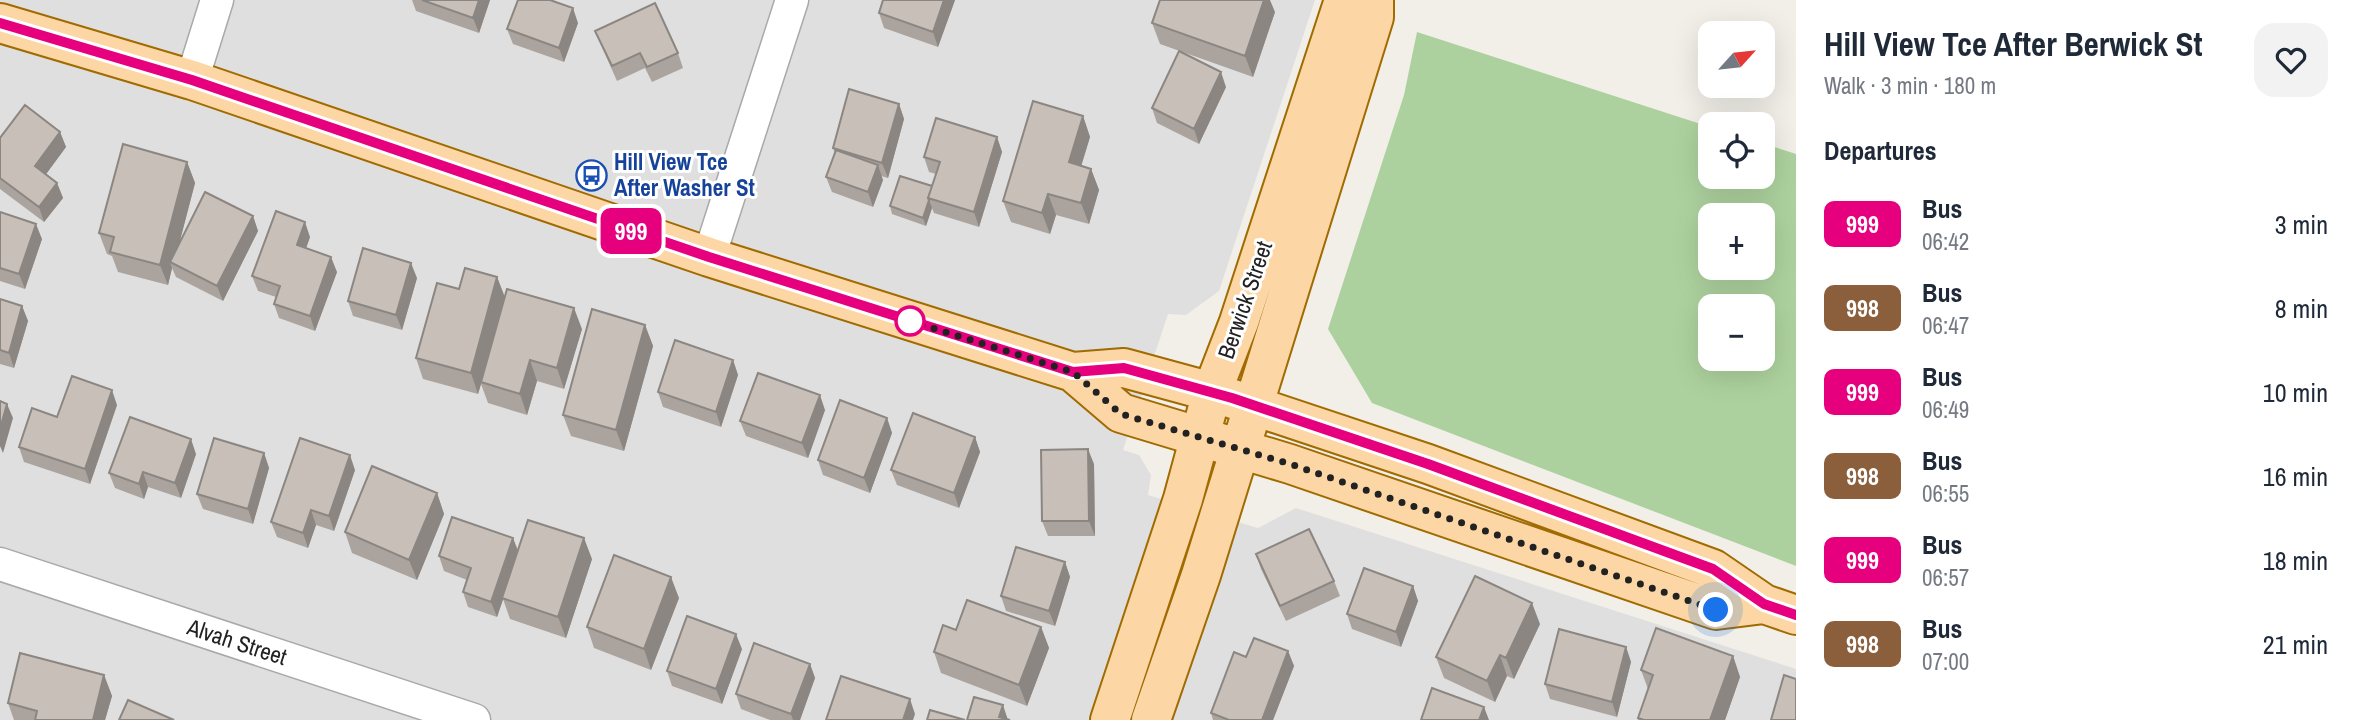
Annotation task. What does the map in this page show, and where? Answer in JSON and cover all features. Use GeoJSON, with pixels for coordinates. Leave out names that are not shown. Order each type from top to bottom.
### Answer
{"type":"FeatureCollection","features":[{"type":"Feature","properties":{"kind":"main road","name":"Berwick Street"},"geometry":{"type":"LineString","coordinates":[[1110,720],[1212,392],[1239,322],[1344,0]]}},
{"type":"Feature","properties":{"kind":"main road","name":"Berwick Street"},"geometry":{"type":"LineString","coordinates":[[1151,720],[1196,588],[1374,17],[1374,0]]}},
{"type":"Feature","properties":{"kind":"main road"},"geometry":{"type":"LineString","coordinates":[[0,23],[192,80],[709,257],[1073,372],[1124,368],[1252,405],[1428,464],[1713,569],[1780,610]]}},
{"type":"Feature","properties":{"kind":"main road"},"geometry":{"type":"LineString","coordinates":[[1073,372],[1121,414],[1239,448],[1716,610],[1780,610]]}},
{"type":"Feature","properties":{"kind":"street"},"geometry":{"type":"LineString","coordinates":[[192,80],[217,0]]}},
{"type":"Feature","properties":{"kind":"street"},"geometry":{"type":"LineString","coordinates":[[709,257],[792,0]]}},
{"type":"Feature","properties":{"kind":"street","name":"Alvah Street"},"geometry":{"type":"LineString","coordinates":[[0,564],[474,720]]}},
{"type":"Feature","properties":{"kind":"shaded area"},"geometry":{"type":"Polygon","coordinates":[[[0,0],[1315,0],[1219,291],[1186,315],[1168,314],[1123,450],[1139,455],[1151,475],[1148,495],[1258,528],[1296,508],[1796,669],[1796,720],[0,720],[0,0]]]}},
{"type":"Feature","properties":{"kind":"green space"},"geometry":{"type":"Polygon","coordinates":[[[1417,32],[1698,123],[1698,189],[1775,189],[1775,147],[1796,154],[1796,566],[1372,403],[1328,329],[1404,95],[1417,32]]]}},
{"type":"Feature","properties":{"kind":"building"},"geometry":{"type":"Polygon","coordinates":[[[422,0],[479,0],[473,18],[422,0]]]}},
{"type":"Feature","properties":{"kind":"building"},"geometry":{"type":"Polygon","coordinates":[[[518,0],[550,0],[573,8],[559,48],[507,29],[518,0]]]}},
{"type":"Feature","properties":{"kind":"building"},"geometry":{"type":"Polygon","coordinates":[[[883,0],[944,0],[933,32],[879,13],[883,0]]]}},
{"type":"Feature","properties":{"kind":"building"},"geometry":{"type":"Polygon","coordinates":[[[1160,0],[1264,0],[1245,56],[1152,23],[1160,0]]]}},
{"type":"Feature","properties":{"kind":"building"},"geometry":{"type":"Polygon","coordinates":[[[655,3],[678,53],[647,67],[640,53],[612,66],[595,31],[655,3]]]}},
{"type":"Feature","properties":{"kind":"building"},"geometry":{"type":"Polygon","coordinates":[[[1179,51],[1221,72],[1194,129],[1152,108],[1179,51]]]}},
{"type":"Feature","properties":{"kind":"building"},"geometry":{"type":"Polygon","coordinates":[[[849,89],[899,104],[882,163],[833,148],[849,89]]]}},
{"type":"Feature","properties":{"kind":"building"},"geometry":{"type":"Polygon","coordinates":[[[1033,101],[1083,116],[1069,162],[1091,169],[1081,203],[1048,194],[1042,213],[1003,201],[1033,101]]]}},
{"type":"Feature","properties":{"kind":"building"},"geometry":{"type":"Polygon","coordinates":[[[25,105],[60,132],[35,166],[57,183],[39,207],[0,178],[0,138],[25,105]]]}},
{"type":"Feature","properties":{"kind":"building"},"geometry":{"type":"Polygon","coordinates":[[[936,118],[997,137],[974,212],[928,198],[940,162],[924,157],[936,118]]]}},
{"type":"Feature","properties":{"kind":"building"},"geometry":{"type":"Polygon","coordinates":[[[123,144],[187,162],[160,265],[110,252],[114,237],[99,233],[123,144]]]}},
{"type":"Feature","properties":{"kind":"building"},"geometry":{"type":"Polygon","coordinates":[[[836,150],[878,165],[868,192],[826,177],[836,150]]]}},
{"type":"Feature","properties":{"kind":"building"},"geometry":{"type":"Polygon","coordinates":[[[900,176],[932,186],[923,218],[890,206],[900,176]]]}},
{"type":"Feature","properties":{"kind":"building"},"geometry":{"type":"Polygon","coordinates":[[[205,192],[253,216],[217,286],[170,262],[205,192]]]}},
{"type":"Feature","properties":{"kind":"building"},"geometry":{"type":"Polygon","coordinates":[[[276,211],[305,222],[297,245],[331,257],[310,316],[274,304],[280,286],[252,276],[276,211]]]}},
{"type":"Feature","properties":{"kind":"building"},"geometry":{"type":"Polygon","coordinates":[[[0,212],[36,224],[19,274],[0,268],[0,212]]]}},
{"type":"Feature","properties":{"kind":"building"},"geometry":{"type":"Polygon","coordinates":[[[363,248],[411,263],[396,315],[348,301],[363,248]]]}},
{"type":"Feature","properties":{"kind":"building"},"geometry":{"type":"Polygon","coordinates":[[[465,268],[497,277],[471,373],[416,358],[437,283],[459,289],[465,268]]]}},
{"type":"Feature","properties":{"kind":"building"},"geometry":{"type":"Polygon","coordinates":[[[507,289],[574,308],[557,368],[530,360],[520,394],[481,382],[507,289]]]}},
{"type":"Feature","properties":{"kind":"building"},"geometry":{"type":"Polygon","coordinates":[[[0,299],[22,306],[9,353],[0,350],[0,299]]]}},
{"type":"Feature","properties":{"kind":"building"},"geometry":{"type":"Polygon","coordinates":[[[592,309],[645,325],[616,430],[563,415],[592,309]]]}},
{"type":"Feature","properties":{"kind":"building"},"geometry":{"type":"Polygon","coordinates":[[[675,340],[733,360],[716,412],[658,392],[675,340]]]}},
{"type":"Feature","properties":{"kind":"building"},"geometry":{"type":"Polygon","coordinates":[[[758,373],[820,395],[802,443],[740,421],[758,373]]]}},
{"type":"Feature","properties":{"kind":"building"},"geometry":{"type":"Polygon","coordinates":[[[72,376],[112,390],[85,469],[19,447],[32,408],[57,417],[72,376]]]}},
{"type":"Feature","properties":{"kind":"building"},"geometry":{"type":"Polygon","coordinates":[[[840,400],[887,418],[864,478],[818,460],[840,400]]]}},
{"type":"Feature","properties":{"kind":"building"},"geometry":{"type":"Polygon","coordinates":[[[0,401],[7,404],[0,429],[0,401]]]}},
{"type":"Feature","properties":{"kind":"building"},"geometry":{"type":"Polygon","coordinates":[[[913,413],[975,437],[954,493],[891,470],[913,413]]]}},
{"type":"Feature","properties":{"kind":"building"},"geometry":{"type":"Polygon","coordinates":[[[130,417],[191,439],[175,483],[143,472],[139,484],[109,473],[130,417]]]}},
{"type":"Feature","properties":{"kind":"building"},"geometry":{"type":"Polygon","coordinates":[[[214,438],[264,453],[248,509],[197,494],[214,438]]]}},
{"type":"Feature","properties":{"kind":"building"},"geometry":{"type":"Polygon","coordinates":[[[300,438],[350,455],[329,516],[311,510],[303,533],[271,522],[300,438]]]}},
{"type":"Feature","properties":{"kind":"building"},"geometry":{"type":"Polygon","coordinates":[[[1088,449],[1089,521],[1042,521],[1041,450],[1088,449]]]}},
{"type":"Feature","properties":{"kind":"building"},"geometry":{"type":"Polygon","coordinates":[[[372,466],[437,493],[409,560],[345,532],[372,466]]]}},
{"type":"Feature","properties":{"kind":"building"},"geometry":{"type":"Polygon","coordinates":[[[452,517],[513,538],[491,602],[463,592],[471,568],[439,556],[452,517]]]}},
{"type":"Feature","properties":{"kind":"building"},"geometry":{"type":"Polygon","coordinates":[[[528,520],[584,538],[558,617],[502,598],[528,520]]]}},
{"type":"Feature","properties":{"kind":"building"},"geometry":{"type":"Polygon","coordinates":[[[1309,529],[1334,581],[1280,606],[1256,554],[1309,529]]]}},
{"type":"Feature","properties":{"kind":"building"},"geometry":{"type":"Polygon","coordinates":[[[1016,547],[1065,562],[1049,611],[1001,596],[1016,547]]]}},
{"type":"Feature","properties":{"kind":"building"},"geometry":{"type":"Polygon","coordinates":[[[614,555],[671,577],[644,649],[587,627],[614,555]]]}},
{"type":"Feature","properties":{"kind":"building"},"geometry":{"type":"Polygon","coordinates":[[[1364,568],[1413,586],[1396,632],[1347,614],[1364,568]]]}},
{"type":"Feature","properties":{"kind":"building"},"geometry":{"type":"Polygon","coordinates":[[[1475,576],[1532,603],[1506,658],[1500,655],[1487,681],[1436,657],[1475,576]]]}},
{"type":"Feature","properties":{"kind":"building"},"geometry":{"type":"Polygon","coordinates":[[[967,600],[1041,627],[1019,685],[934,652],[943,625],[956,630],[967,600]]]}},
{"type":"Feature","properties":{"kind":"building"},"geometry":{"type":"Polygon","coordinates":[[[687,616],[736,634],[716,689],[667,671],[687,616]]]}},
{"type":"Feature","properties":{"kind":"building"},"geometry":{"type":"Polygon","coordinates":[[[1656,628],[1733,656],[1710,720],[1638,718],[1653,675],[1641,670],[1656,628]]]}},
{"type":"Feature","properties":{"kind":"building"},"geometry":{"type":"Polygon","coordinates":[[[1559,629],[1626,647],[1612,702],[1545,684],[1559,629]]]}},
{"type":"Feature","properties":{"kind":"building"},"geometry":{"type":"Polygon","coordinates":[[[1254,638],[1288,651],[1262,720],[1229,720],[1211,713],[1234,652],[1246,657],[1254,638]]]}},
{"type":"Feature","properties":{"kind":"building"},"geometry":{"type":"Polygon","coordinates":[[[754,643],[810,664],[791,714],[736,694],[754,643]]]}},
{"type":"Feature","properties":{"kind":"building"},"geometry":{"type":"Polygon","coordinates":[[[20,653],[104,675],[93,720],[35,720],[37,711],[8,703],[20,653]]]}},
{"type":"Feature","properties":{"kind":"building"},"geometry":{"type":"Polygon","coordinates":[[[1784,675],[1796,679],[1796,720],[1771,720],[1784,675]]]}},
{"type":"Feature","properties":{"kind":"building"},"geometry":{"type":"Polygon","coordinates":[[[841,676],[910,699],[903,720],[826,720],[841,676]]]}},
{"type":"Feature","properties":{"kind":"building"},"geometry":{"type":"Polygon","coordinates":[[[1432,688],[1484,707],[1479,720],[1421,720],[1432,688]]]}},
{"type":"Feature","properties":{"kind":"building"},"geometry":{"type":"Polygon","coordinates":[[[974,697],[1003,705],[999,717],[1010,720],[967,720],[974,697]]]}},
{"type":"Feature","properties":{"kind":"building"},"geometry":{"type":"Polygon","coordinates":[[[128,700],[174,720],[119,720],[128,700]]]}},
{"type":"Feature","properties":{"kind":"building"},"geometry":{"type":"Polygon","coordinates":[[[930,710],[965,720],[927,720],[930,710]]]}},
{"type":"Feature","properties":{"kind":"bus line","name":"999"},"geometry":{"type":"LineString","coordinates":[[0,23],[192,80],[709,257],[1073,372],[1124,368],[1212,392],[1428,464],[1713,569],[1764,604],[1796,615]]}},
{"type":"Feature","properties":{"kind":"place","name":"Hill View Tce After Washer St"},"geometry":{"type":"Point","coordinates":[591,175]}},
{"type":"Feature","properties":{"kind":"route"},"geometry":{"type":"LineString","coordinates":[[910,321],[1073,372],[1121,414],[1290,464],[1716,610]]}}]}
